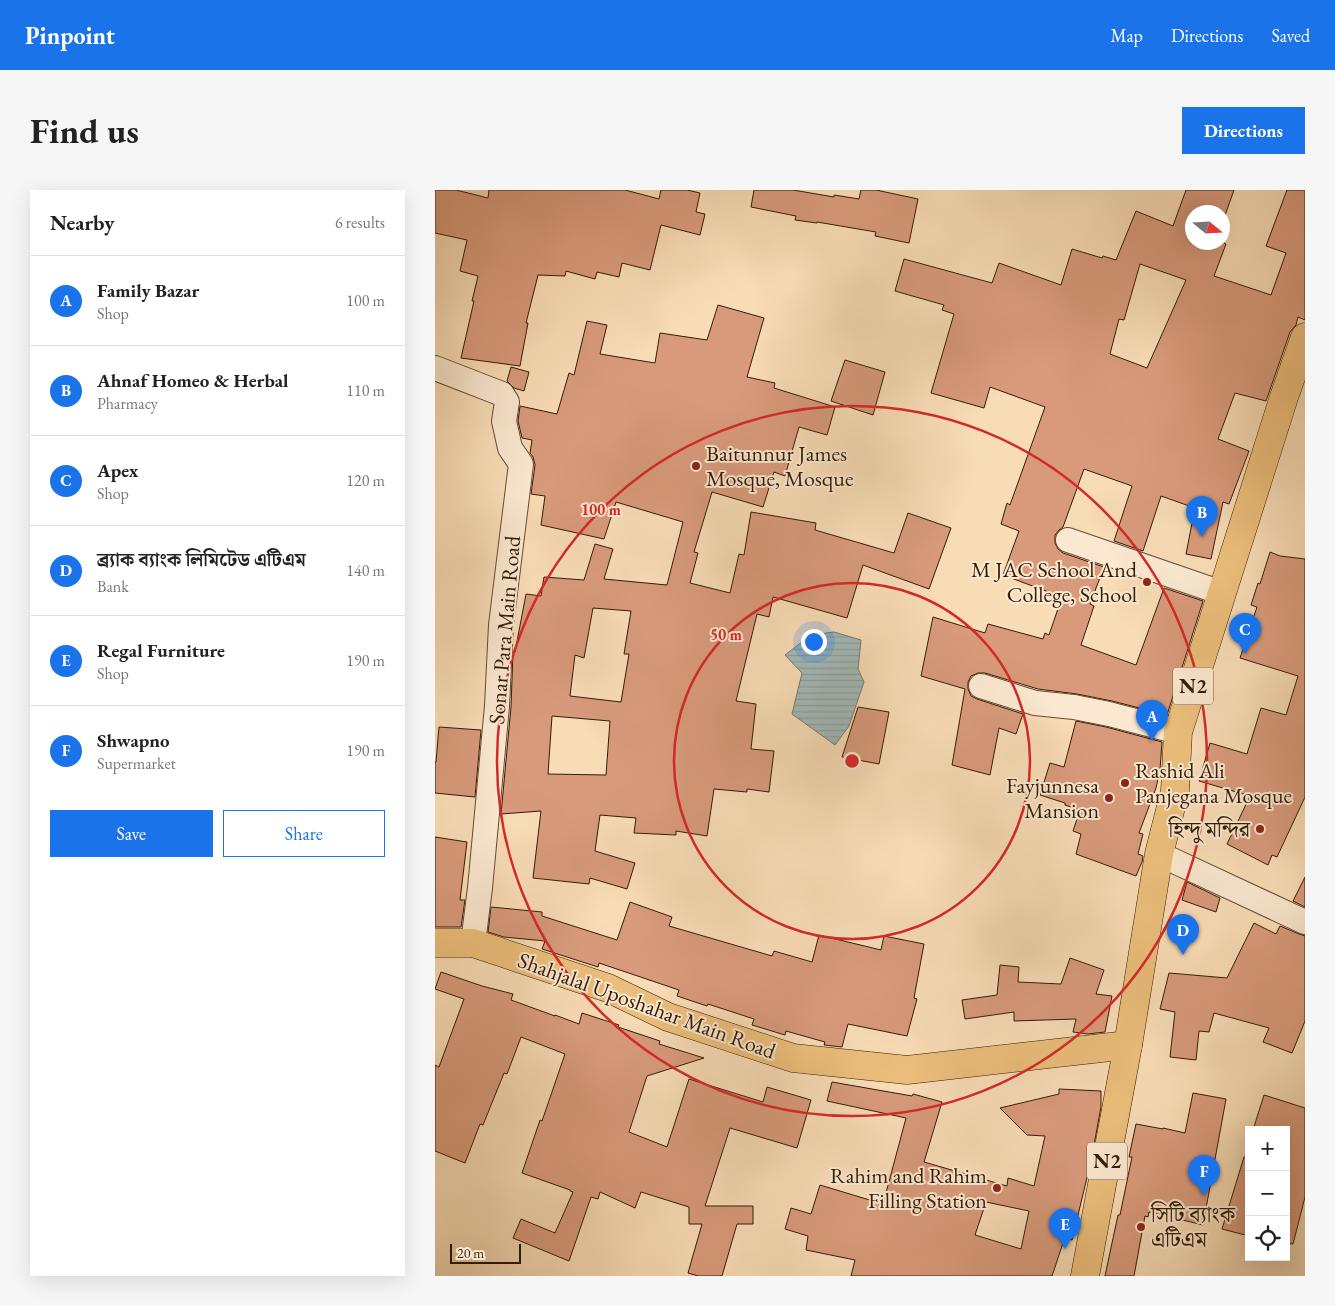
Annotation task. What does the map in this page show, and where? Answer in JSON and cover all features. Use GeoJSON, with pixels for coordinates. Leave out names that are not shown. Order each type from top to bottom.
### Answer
{"type":"FeatureCollection","features":[{"type":"Feature","properties":{"kind":"main road","name":"N2"},"geometry":{"type":"LineString","coordinates":[[1085,1276],[1128,1045],[1159,854],[1175,791],[1178,732],[1284,397],[1305,337]]}},
{"type":"Feature","properties":{"kind":"main road","name":"Shahjalal Uposhahar Main Road"},"geometry":{"type":"LineString","coordinates":[[435,943],[473,943],[607,988],[668,1017],[793,1058],[907,1070],[1128,1045]]}},
{"type":"Feature","properties":{"kind":"street","name":"Sonar Para Main Road"},"geometry":{"type":"LineString","coordinates":[[435,368],[502,394],[507,402],[503,421],[510,448],[521,464],[501,625],[497,706],[473,943]]}},
{"type":"Feature","properties":{"kind":"street"},"geometry":{"type":"LineString","coordinates":[[1067,540],[1222,593]]}},
{"type":"Feature","properties":{"kind":"street"},"geometry":{"type":"LineString","coordinates":[[981,686],[1035,703],[1074,707],[1109,714],[1178,732]]}},
{"type":"Feature","properties":{"kind":"street"},"geometry":{"type":"LineString","coordinates":[[1159,854],[1305,922]]}},
{"type":"Feature","properties":{"kind":"water"},"geometry":{"type":"Polygon","coordinates":[[[834,632],[861,640],[858,669],[864,682],[849,726],[835,745],[792,714],[802,673],[785,655],[811,635],[834,632]]]}},
{"type":"Feature","properties":{"kind":"building"},"geometry":{"type":"Polygon","coordinates":[[[435,190],[456,190],[488,198],[489,190],[625,190],[659,199],[661,190],[687,190],[700,193],[696,212],[705,214],[700,235],[661,225],[650,270],[622,263],[619,277],[597,272],[595,279],[566,271],[565,276],[538,275],[526,323],[528,323],[520,366],[461,358],[478,276],[460,271],[467,240],[435,233],[435,190]]]}},
{"type":"Feature","properties":{"kind":"building"},"geometry":{"type":"Polygon","coordinates":[[[754,190],[793,190],[859,199],[861,190],[876,190],[918,199],[909,243],[875,236],[876,232],[795,220],[796,216],[751,207],[754,190]]]}},
{"type":"Feature","properties":{"kind":"building"},"geometry":{"type":"Polygon","coordinates":[[[1186,190],[1234,190],[1229,205],[1185,205],[1185,250],[1224,250],[1214,276],[1271,295],[1286,253],[1266,246],[1287,190],[1305,190],[1305,320],[1298,317],[1296,325],[1290,332],[1266,401],[1235,393],[1218,439],[1249,451],[1229,504],[1223,502],[1211,559],[1186,554],[1195,508],[1161,496],[1143,551],[1114,541],[1132,486],[1084,469],[1063,527],[1055,535],[1055,543],[1063,553],[1104,567],[1090,604],[1094,606],[1081,645],[1136,665],[1164,588],[1203,601],[1167,715],[1112,701],[1038,689],[985,673],[978,673],[971,676],[968,682],[971,696],[1023,714],[1016,734],[999,728],[990,775],[952,765],[965,689],[921,676],[933,617],[985,633],[988,624],[1043,639],[1045,633],[1049,635],[1062,597],[1003,575],[1019,531],[1001,524],[1007,503],[1010,505],[1045,407],[990,387],[984,408],[931,393],[954,314],[942,310],[944,305],[895,291],[904,259],[992,283],[999,263],[1061,285],[1072,249],[1116,260],[1136,211],[1173,226],[1186,190]],[[1140,264],[1124,320],[1119,319],[1110,354],[1147,368],[1186,280],[1140,264]]]}},
{"type":"Feature","properties":{"kind":"building"},"geometry":{"type":"Polygon","coordinates":[[[718,305],[764,318],[747,377],[775,383],[774,388],[835,407],[827,435],[799,427],[785,476],[774,472],[763,507],[712,492],[694,552],[698,553],[690,583],[730,593],[739,554],[744,555],[751,512],[816,523],[815,530],[894,553],[908,513],[951,528],[929,589],[863,565],[847,618],[773,597],[769,617],[757,614],[736,701],[756,704],[751,749],[774,751],[769,792],[747,789],[747,792],[714,789],[707,836],[676,831],[676,835],[634,833],[636,818],[600,815],[595,851],[635,863],[627,889],[590,878],[589,884],[533,878],[541,811],[501,814],[511,707],[513,652],[515,652],[526,594],[541,596],[544,577],[584,580],[595,544],[613,549],[604,579],[667,585],[683,522],[616,502],[604,539],[541,525],[545,496],[531,494],[535,465],[530,453],[532,440],[522,438],[518,421],[520,406],[557,414],[569,373],[574,375],[587,321],[607,325],[600,354],[655,363],[660,333],[707,340],[718,305]],[[593,608],[584,658],[575,655],[570,696],[621,702],[629,654],[624,654],[631,611],[593,608]],[[552,716],[548,774],[606,775],[610,721],[552,716]]]}},
{"type":"Feature","properties":{"kind":"building"},"geometry":{"type":"Polygon","coordinates":[[[845,360],[885,372],[873,415],[831,401],[845,360]]]}},
{"type":"Feature","properties":{"kind":"building"},"geometry":{"type":"Polygon","coordinates":[[[511,367],[529,372],[524,391],[514,388],[507,381],[511,367]]]}},
{"type":"Feature","properties":{"kind":"building"},"geometry":{"type":"Polygon","coordinates":[[[1270,552],[1280,556],[1305,559],[1305,797],[1277,857],[1272,855],[1268,865],[1227,844],[1250,796],[1199,781],[1210,743],[1247,754],[1261,708],[1286,715],[1298,676],[1240,658],[1257,607],[1251,605],[1270,552]]]}},
{"type":"Feature","properties":{"kind":"building"},"geometry":{"type":"Polygon","coordinates":[[[858,707],[889,712],[879,764],[842,757],[858,707]]]}},
{"type":"Feature","properties":{"kind":"building"},"geometry":{"type":"Polygon","coordinates":[[[1076,721],[1162,742],[1160,770],[1156,788],[1139,833],[1143,834],[1138,854],[1143,856],[1136,876],[1076,854],[1081,834],[1073,831],[1080,810],[1040,795],[1050,763],[1064,767],[1076,721]]]}},
{"type":"Feature","properties":{"kind":"building"},"geometry":{"type":"Polygon","coordinates":[[[439,727],[481,730],[475,797],[435,793],[435,762],[439,727]]]}},
{"type":"Feature","properties":{"kind":"building"},"geometry":{"type":"Polygon","coordinates":[[[435,837],[467,842],[460,900],[465,900],[461,927],[435,927],[435,837]]]}},
{"type":"Feature","properties":{"kind":"building"},"geometry":{"type":"Polygon","coordinates":[[[1305,877],[1305,907],[1293,901],[1305,877]]]}},
{"type":"Feature","properties":{"kind":"building"},"geometry":{"type":"Polygon","coordinates":[[[1187,882],[1220,898],[1216,912],[1182,900],[1187,882]]]}},
{"type":"Feature","properties":{"kind":"building"},"geometry":{"type":"Polygon","coordinates":[[[630,902],[672,917],[669,926],[772,956],[774,951],[812,962],[819,935],[881,950],[884,936],[924,944],[914,998],[917,999],[907,1036],[848,1024],[842,1047],[824,1045],[825,1042],[786,1031],[785,1035],[752,1025],[754,1019],[677,996],[679,990],[599,963],[598,967],[542,949],[545,941],[504,937],[488,932],[491,907],[542,912],[542,916],[617,940],[630,902]]]}},
{"type":"Feature","properties":{"kind":"building"},"geometry":{"type":"Polygon","coordinates":[[[1254,923],[1276,934],[1280,926],[1305,936],[1305,1021],[1292,1053],[1263,1042],[1269,1028],[1214,1013],[1209,1032],[1199,1031],[1196,1060],[1170,1057],[1175,1012],[1160,1009],[1169,973],[1227,978],[1254,923]]]}},
{"type":"Feature","properties":{"kind":"building"},"geometry":{"type":"Polygon","coordinates":[[[1070,958],[1104,970],[1096,994],[1112,996],[1105,1032],[1088,1034],[1073,1032],[1076,1019],[1014,1021],[1014,1012],[965,1019],[962,1000],[997,995],[1000,965],[1019,967],[1018,982],[1061,984],[1070,958]]]}},
{"type":"Feature","properties":{"kind":"building"},"geometry":{"type":"Polygon","coordinates":[[[441,972],[513,994],[511,1000],[579,1024],[582,1013],[660,1041],[659,1044],[704,1058],[647,1076],[629,1132],[667,1147],[689,1079],[763,1102],[767,1087],[811,1100],[797,1148],[730,1128],[705,1206],[753,1206],[753,1224],[737,1224],[722,1276],[698,1276],[688,1273],[702,1224],[689,1224],[689,1207],[641,1192],[635,1208],[600,1192],[598,1199],[591,1197],[569,1261],[513,1238],[521,1219],[555,1233],[573,1192],[522,1173],[565,1054],[521,1037],[507,1074],[504,1073],[483,1125],[480,1124],[465,1163],[435,1151],[435,1065],[439,1067],[464,999],[435,989],[441,972]]]}},
{"type":"Feature","properties":{"kind":"building"},"geometry":{"type":"Polygon","coordinates":[[[832,1082],[912,1096],[913,1094],[942,1102],[924,1162],[1007,1186],[1008,1178],[1034,1186],[1045,1136],[1027,1135],[1000,1108],[1059,1094],[1059,1089],[1101,1091],[1101,1107],[1091,1161],[1072,1240],[1065,1237],[1052,1276],[851,1276],[855,1260],[806,1250],[808,1236],[785,1229],[791,1208],[811,1214],[820,1185],[883,1204],[906,1118],[827,1101],[832,1082]],[[986,1202],[975,1235],[1021,1249],[1029,1211],[986,1202]]]}},
{"type":"Feature","properties":{"kind":"building"},"geometry":{"type":"Polygon","coordinates":[[[1193,1093],[1226,1099],[1203,1225],[1149,1212],[1148,1217],[1145,1216],[1134,1276],[1105,1276],[1132,1157],[1129,1157],[1136,1124],[1185,1133],[1193,1093]]]}},
{"type":"Feature","properties":{"kind":"building"},"geometry":{"type":"Polygon","coordinates":[[[1264,1095],[1305,1108],[1305,1197],[1293,1244],[1290,1244],[1290,1126],[1254,1126],[1264,1095]]]}},
{"type":"Feature","properties":{"kind":"building"},"geometry":{"type":"Polygon","coordinates":[[[1244,1157],[1245,1157],[1245,1235],[1222,1229],[1244,1157]]]}},
{"type":"Feature","properties":{"kind":"place","name":"Baitunnur James Mosque, Mosque"},"geometry":{"type":"Point","coordinates":[696,466]}},
{"type":"Feature","properties":{"kind":"place","name":"Ahnaf Homeo & Herbal"},"geometry":{"type":"Point","coordinates":[1202,537]}},
{"type":"Feature","properties":{"kind":"place","name":"M JAC School And College, School"},"geometry":{"type":"Point","coordinates":[1147,582]}},
{"type":"Feature","properties":{"kind":"place","name":"Apex"},"geometry":{"type":"Point","coordinates":[1245,654]}},
{"type":"Feature","properties":{"kind":"place","name":"Family Bazar"},"geometry":{"type":"Point","coordinates":[1152,741]}},
{"type":"Feature","properties":{"kind":"place","name":"Rashid Ali Panjegana Mosque"},"geometry":{"type":"Point","coordinates":[1125,783]}},
{"type":"Feature","properties":{"kind":"place","name":"Fayjunnesa Mansion"},"geometry":{"type":"Point","coordinates":[1109,798]}},
{"type":"Feature","properties":{"kind":"place","name":"হিন্দু মন্দির"},"geometry":{"type":"Point","coordinates":[1260,829]}},
{"type":"Feature","properties":{"kind":"place","name":"ব্র্যাক ব্যাংক লিমিটেড এটিএম"},"geometry":{"type":"Point","coordinates":[1183,955]}},
{"type":"Feature","properties":{"kind":"place","name":"Rahim and Rahim Filling Station"},"geometry":{"type":"Point","coordinates":[997,1188]}},
{"type":"Feature","properties":{"kind":"place","name":"Shwapno"},"geometry":{"type":"Point","coordinates":[1204,1196]}},
{"type":"Feature","properties":{"kind":"place","name":"সিটি ব্যাংক এটিএম"},"geometry":{"type":"Point","coordinates":[1141,1227]}},
{"type":"Feature","properties":{"kind":"place","name":"Regal Furniture"},"geometry":{"type":"Point","coordinates":[1065,1249]}}]}
